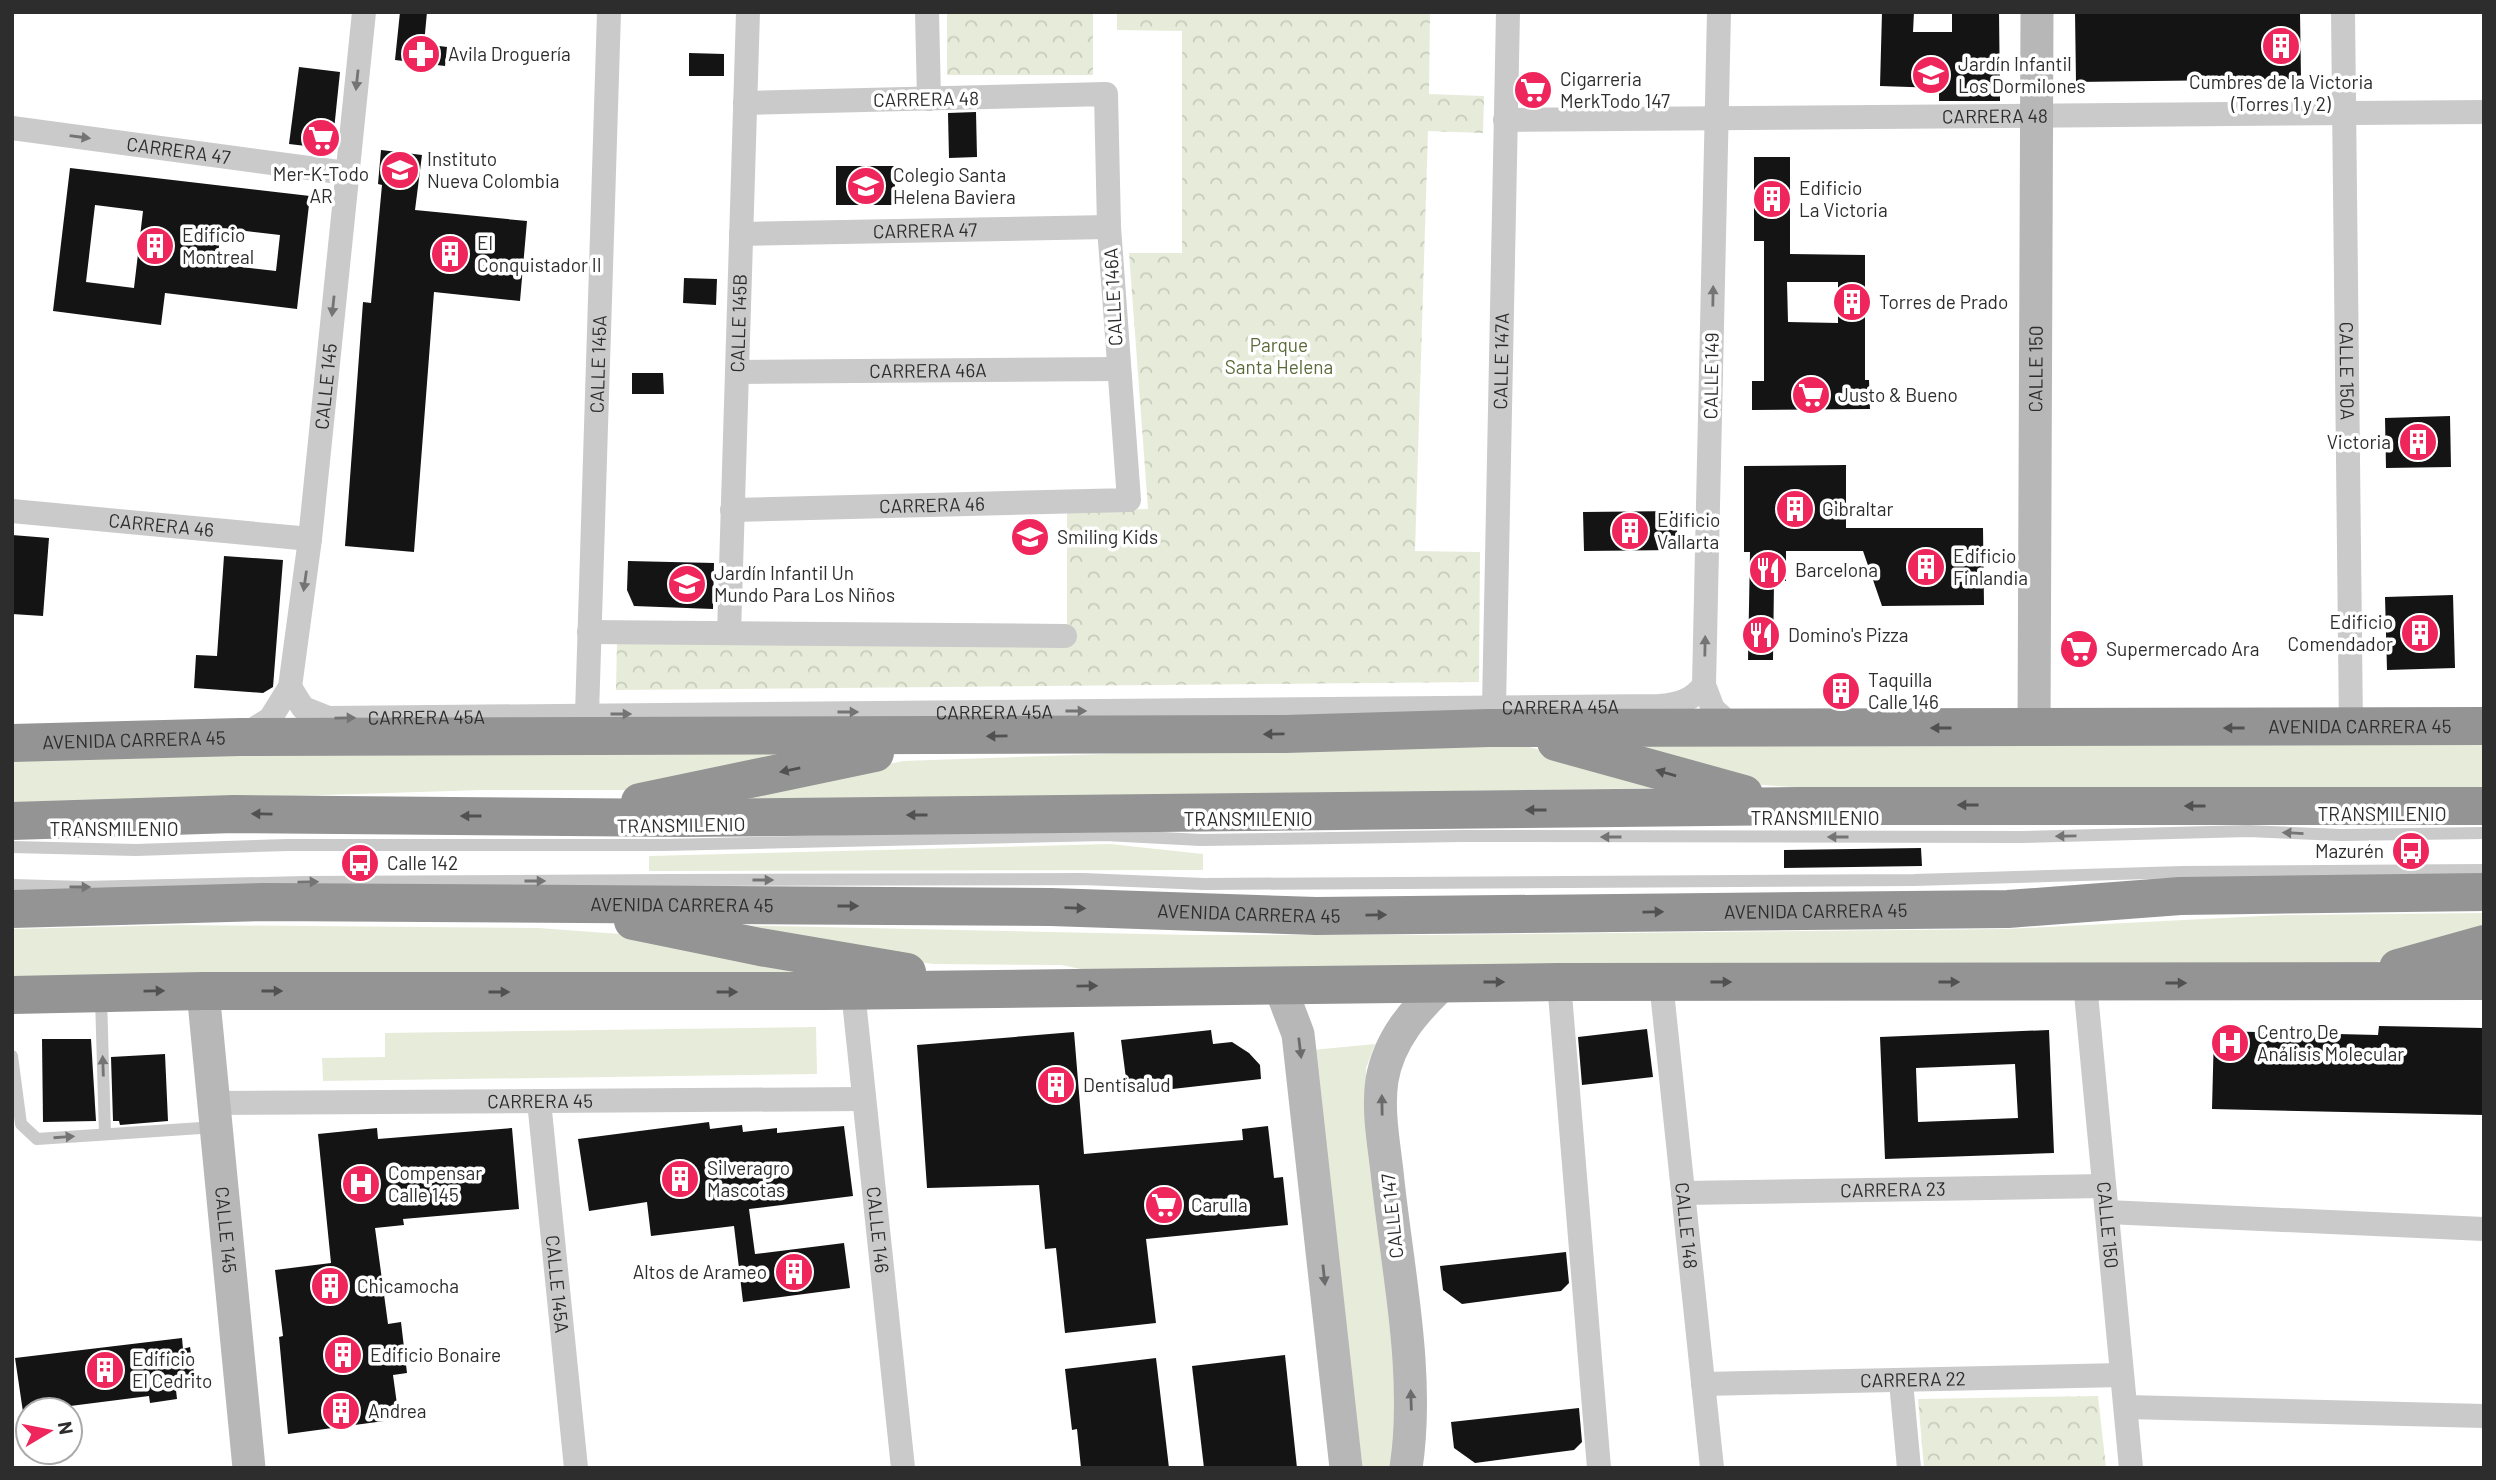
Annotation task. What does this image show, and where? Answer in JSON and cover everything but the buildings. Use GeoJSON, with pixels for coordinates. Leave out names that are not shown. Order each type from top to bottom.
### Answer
{"type":"FeatureCollection","features":[{"type":"Feature","properties":{"kind":"highway","name":"AVENIDA CARRERA 45"},"geometry":{"type":"LineString","coordinates":[[12,743],[240,737],[953,737],[1492,718],[1734,728],[2484,726]]}},
{"type":"Feature","properties":{"kind":"highway"},"geometry":{"type":"LineString","coordinates":[[1492,718],[1732,792],[1800,806]]}},
{"type":"Feature","properties":{"kind":"highway"},"geometry":{"type":"LineString","coordinates":[[564,817],[953,737]]}},
{"type":"Feature","properties":{"kind":"highway"},"geometry":{"type":"LineString","coordinates":[[12,821],[234,814],[564,817],[1800,806],[2484,806]]}},
{"type":"Feature","properties":{"kind":"highway","name":"AVENIDA CARRERA 45"},"geometry":{"type":"LineString","coordinates":[[12,909],[264,902],[1039,907],[1316,916],[2008,909],[2170,897],[2484,892]]}},
{"type":"Feature","properties":{"kind":"highway"},"geometry":{"type":"LineString","coordinates":[[559,905],[760,947],[1019,987]]}},
{"type":"Feature","properties":{"kind":"highway"},"geometry":{"type":"LineString","coordinates":[[2334,982],[2387,971],[2484,944]]}},
{"type":"Feature","properties":{"kind":"highway"},"geometry":{"type":"LineString","coordinates":[[12,995],[203,991],[853,991],[1559,982],[2484,981]]}},
{"type":"Feature","properties":{"kind":"street","name":"CALLE 145"},"geometry":{"type":"LineString","coordinates":[[240,737],[270,719],[290,687],[310,539],[364,12]]}},
{"type":"Feature","properties":{"kind":"street","name":"CALLE 145A"},"geometry":{"type":"LineString","coordinates":[[587,715],[609,12]]}},
{"type":"Feature","properties":{"kind":"street","name":"CALLE 145B"},"geometry":{"type":"LineString","coordinates":[[729,633],[748,12]]}},
{"type":"Feature","properties":{"kind":"street"},"geometry":{"type":"LineString","coordinates":[[928,12],[929,99]]}},
{"type":"Feature","properties":{"kind":"street","name":"CALLE 147A"},"geometry":{"type":"LineString","coordinates":[[1492,718],[1508,12]]}},
{"type":"Feature","properties":{"kind":"street","name":"CALLE 149"},"geometry":{"type":"LineString","coordinates":[[1719,12],[1704,685],[1713,709],[1734,728]]}},
{"type":"Feature","properties":{"kind":"street","name":"CALLE 150"},"geometry":{"type":"LineString","coordinates":[[2034,728],[2037,12]]}},
{"type":"Feature","properties":{"kind":"street","name":"CALLE 150A"},"geometry":{"type":"LineString","coordinates":[[2343,12],[2351,728]]}},
{"type":"Feature","properties":{"kind":"street","name":"CARRERA 48"},"geometry":{"type":"LineString","coordinates":[[745,103],[1106,94]]}},
{"type":"Feature","properties":{"kind":"street","name":"CALLE 146A"},"geometry":{"type":"LineString","coordinates":[[1106,94],[1109,227],[1117,369],[1129,500]]}},
{"type":"Feature","properties":{"kind":"street","name":"CARRERA 48"},"geometry":{"type":"LineString","coordinates":[[1505,120],[2484,112]]}},
{"type":"Feature","properties":{"kind":"street","name":"CARRERA 47"},"geometry":{"type":"LineString","coordinates":[[12,128],[346,173]]}},
{"type":"Feature","properties":{"kind":"street","name":"CARRERA 47"},"geometry":{"type":"LineString","coordinates":[[741,234],[1109,227]]}},
{"type":"Feature","properties":{"kind":"street","name":"CARRERA 46A"},"geometry":{"type":"LineString","coordinates":[[737,372],[1117,369]]}},
{"type":"Feature","properties":{"kind":"street","name":"CARRERA 46"},"geometry":{"type":"LineString","coordinates":[[732,510],[1129,500]]}},
{"type":"Feature","properties":{"kind":"street","name":"CARRERA 46"},"geometry":{"type":"LineString","coordinates":[[12,510],[310,539]]}},
{"type":"Feature","properties":{"kind":"street"},"geometry":{"type":"LineString","coordinates":[[589,632],[1065,636]]}},
{"type":"Feature","properties":{"kind":"street","name":"CARRERA 45A"},"geometry":{"type":"LineString","coordinates":[[290,687],[303,708],[328,718],[587,715],[1492,718],[1670,705],[1684,702],[1698,693],[1704,685]]}},
{"type":"Feature","properties":{"kind":"street"},"geometry":{"type":"LineString","coordinates":[[1559,982],[1599,1468]]}},
{"type":"Feature","properties":{"kind":"street","name":"CALLE 148"},"geometry":{"type":"LineString","coordinates":[[1661,982],[1712,1468]]}},
{"type":"Feature","properties":{"kind":"street","name":"CALLE 150"},"geometry":{"type":"LineString","coordinates":[[2085,982],[2131,1468]]}},
{"type":"Feature","properties":{"kind":"street","name":"CALLE 147"},"geometry":{"type":"LineString","coordinates":[[1406,1468],[1412,1397],[1384,1138],[1382,1081],[1396,1041],[1407,1021],[1444,983]]}},
{"type":"Feature","properties":{"kind":"street"},"geometry":{"type":"LineString","coordinates":[[1279,984],[1298,1034],[1346,1468]]}},
{"type":"Feature","properties":{"kind":"street","name":"CALLE 145"},"geometry":{"type":"LineString","coordinates":[[203,991],[249,1468]]}},
{"type":"Feature","properties":{"kind":"street","name":"CALLE 146"},"geometry":{"type":"LineString","coordinates":[[853,991],[903,1468]]}},
{"type":"Feature","properties":{"kind":"street","name":"CARRERA 45"},"geometry":{"type":"LineString","coordinates":[[216,1115],[539,1101],[864,1099]]}},
{"type":"Feature","properties":{"kind":"street","name":"CALLE 145A"},"geometry":{"type":"LineString","coordinates":[[539,1101],[576,1468]]}},
{"type":"Feature","properties":{"kind":"street","name":"CARRERA 23"},"geometry":{"type":"LineString","coordinates":[[1683,1193],[2104,1186]]}},
{"type":"Feature","properties":{"kind":"street"},"geometry":{"type":"LineString","coordinates":[[2107,1212],[2484,1229]]}},
{"type":"Feature","properties":{"kind":"street","name":"CARRERA 22"},"geometry":{"type":"LineString","coordinates":[[1703,1384],[1901,1382],[2122,1375]]}},
{"type":"Feature","properties":{"kind":"street"},"geometry":{"type":"LineString","coordinates":[[1901,1382],[1909,1468]]}},
{"type":"Feature","properties":{"kind":"street"},"geometry":{"type":"LineString","coordinates":[[2126,1407],[2484,1416]]}},
{"type":"Feature","properties":{"kind":"lane","name":"TRANSMILENIO"},"geometry":{"type":"LineString","coordinates":[[12,847],[136,850],[288,845],[663,845],[1105,835],[1200,840],[1462,836],[2021,837],[2248,831],[2341,835],[2484,833]]}},
{"type":"Feature","properties":{"kind":"lane"},"geometry":{"type":"LineString","coordinates":[[12,885],[83,887],[304,882],[1083,879],[1204,884],[1900,880],[2182,872],[2484,870]]}},
{"type":"Feature","properties":{"kind":"lane"},"geometry":{"type":"LineString","coordinates":[[101,993],[106,1134]]}},
{"type":"Feature","properties":{"kind":"lane"},"geometry":{"type":"LineString","coordinates":[[12,1056],[21,1124],[37,1139],[106,1134],[216,1115]]}},
{"type":"Feature","properties":{"kind":"green space"},"geometry":{"type":"Polygon","coordinates":[[[947,12],[1093,12],[1093,75],[947,75],[947,12]]]}},
{"type":"Feature","properties":{"kind":"green space","name":"Parque Santa Helena"},"geometry":{"type":"Polygon","coordinates":[[[1117,12],[1430,12],[1429,94],[1484,96],[1483,133],[1428,131],[1415,551],[1480,552],[1479,682],[616,690],[617,643],[1067,647],[1067,510],[1148,509],[1129,253],[1182,253],[1182,31],[1117,30],[1117,12]]]}},
{"type":"Feature","properties":{"kind":"green space"},"geometry":{"type":"Polygon","coordinates":[[[2484,738],[2484,791],[1853,792],[1751,784],[1585,740],[2484,738]]]}},
{"type":"Feature","properties":{"kind":"green space"},"geometry":{"type":"Polygon","coordinates":[[[1504,740],[1680,788],[711,801],[903,761],[1504,740]]]}},
{"type":"Feature","properties":{"kind":"green space"},"geometry":{"type":"Polygon","coordinates":[[[840,750],[634,790],[482,790],[12,805],[12,754],[840,750]]]}},
{"type":"Feature","properties":{"kind":"green space"},"geometry":{"type":"Polygon","coordinates":[[[1110,844],[1203,854],[1203,870],[649,871],[649,856],[1110,844]]]}},
{"type":"Feature","properties":{"kind":"green space"},"geometry":{"type":"Polygon","coordinates":[[[2484,913],[2484,933],[2369,964],[1115,976],[1061,965],[934,964],[834,952],[730,925],[1193,935],[1431,935],[2005,929],[2282,915],[2484,913]]]}},
{"type":"Feature","properties":{"kind":"green space"},"geometry":{"type":"Polygon","coordinates":[[[180,925],[539,928],[661,937],[813,972],[12,984],[12,929],[180,925]]]}},
{"type":"Feature","properties":{"kind":"green space"},"geometry":{"type":"Polygon","coordinates":[[[816,1027],[817,1074],[323,1081],[322,1058],[385,1057],[385,1033],[816,1027]]]}},
{"type":"Feature","properties":{"kind":"green space"},"geometry":{"type":"Polygon","coordinates":[[[1375,1044],[1366,1068],[1367,1115],[1396,1387],[1391,1468],[1360,1468],[1312,1050],[1375,1044]]]}},
{"type":"Feature","properties":{"kind":"green space"},"geometry":{"type":"Polygon","coordinates":[[[2098,1396],[2106,1468],[1924,1468],[1918,1399],[2098,1396]]]}},
{"type":"Feature","properties":{"kind":"place","name":"Cumbres de la Victoria (Torres 1 y 2)"},"geometry":{"type":"Point","coordinates":[2281,46]}},
{"type":"Feature","properties":{"kind":"place","name":"Avila Droguería"},"geometry":{"type":"Point","coordinates":[421,54]}},
{"type":"Feature","properties":{"kind":"place","name":"Jardín Infantil Los Dormilones"},"geometry":{"type":"Point","coordinates":[1931,75]}},
{"type":"Feature","properties":{"kind":"place","name":"Cigarreria MerkTodo 147"},"geometry":{"type":"Point","coordinates":[1533,90]}},
{"type":"Feature","properties":{"kind":"place","name":"Mer-K-Todo AR"},"geometry":{"type":"Point","coordinates":[321,138]}},
{"type":"Feature","properties":{"kind":"place","name":"Instituto Nueva Colombia"},"geometry":{"type":"Point","coordinates":[400,170]}},
{"type":"Feature","properties":{"kind":"place","name":"Colegio Santa Helena Baviera"},"geometry":{"type":"Point","coordinates":[866,186]}},
{"type":"Feature","properties":{"kind":"place","name":"Edificio La Victoria"},"geometry":{"type":"Point","coordinates":[1772,199]}},
{"type":"Feature","properties":{"kind":"place","name":"Edificio Montreal"},"geometry":{"type":"Point","coordinates":[155,246]}},
{"type":"Feature","properties":{"kind":"place","name":"El Conquistador II"},"geometry":{"type":"Point","coordinates":[450,254]}},
{"type":"Feature","properties":{"kind":"place","name":"Torres de Prado"},"geometry":{"type":"Point","coordinates":[1852,302]}},
{"type":"Feature","properties":{"kind":"place","name":"Justo & Bueno"},"geometry":{"type":"Point","coordinates":[1811,395]}},
{"type":"Feature","properties":{"kind":"place","name":"Victoria"},"geometry":{"type":"Point","coordinates":[2418,442]}},
{"type":"Feature","properties":{"kind":"place","name":"Gibraltar"},"geometry":{"type":"Point","coordinates":[1795,509]}},
{"type":"Feature","properties":{"kind":"place","name":"Edificio Vallarta"},"geometry":{"type":"Point","coordinates":[1630,531]}},
{"type":"Feature","properties":{"kind":"place","name":"Smiling Kids"},"geometry":{"type":"Point","coordinates":[1030,537]}},
{"type":"Feature","properties":{"kind":"place","name":"Edificio Finlandia"},"geometry":{"type":"Point","coordinates":[1926,567]}},
{"type":"Feature","properties":{"kind":"place","name":"Barcelona"},"geometry":{"type":"Point","coordinates":[1768,570]}},
{"type":"Feature","properties":{"kind":"place","name":"Jardín Infantil Un Mundo Para Los Niños"},"geometry":{"type":"Point","coordinates":[687,584]}},
{"type":"Feature","properties":{"kind":"place","name":"Edificio Comendador"},"geometry":{"type":"Point","coordinates":[2420,633]}},
{"type":"Feature","properties":{"kind":"place","name":"Domino's Pizza"},"geometry":{"type":"Point","coordinates":[1761,635]}},
{"type":"Feature","properties":{"kind":"place","name":"Supermercado Ara"},"geometry":{"type":"Point","coordinates":[2079,649]}},
{"type":"Feature","properties":{"kind":"place","name":"Taquilla Calle 146"},"geometry":{"type":"Point","coordinates":[1841,691]}},
{"type":"Feature","properties":{"kind":"place","name":"Mazurén"},"geometry":{"type":"Point","coordinates":[2411,851]}},
{"type":"Feature","properties":{"kind":"place","name":"Calle 142"},"geometry":{"type":"Point","coordinates":[360,863]}},
{"type":"Feature","properties":{"kind":"place","name":"Centro De Análisis Molecular"},"geometry":{"type":"Point","coordinates":[2230,1043]}},
{"type":"Feature","properties":{"kind":"place","name":"Dentisalud"},"geometry":{"type":"Point","coordinates":[1056,1085]}},
{"type":"Feature","properties":{"kind":"place","name":"Silveragro Mascotas"},"geometry":{"type":"Point","coordinates":[680,1179]}},
{"type":"Feature","properties":{"kind":"place","name":"Compensar Calle 145"},"geometry":{"type":"Point","coordinates":[361,1184]}},
{"type":"Feature","properties":{"kind":"place","name":"Carulla"},"geometry":{"type":"Point","coordinates":[1164,1205]}},
{"type":"Feature","properties":{"kind":"place","name":"Altos de Arameo"},"geometry":{"type":"Point","coordinates":[794,1272]}},
{"type":"Feature","properties":{"kind":"place","name":"Chicamocha"},"geometry":{"type":"Point","coordinates":[330,1286]}},
{"type":"Feature","properties":{"kind":"place","name":"Edificio Bonaire"},"geometry":{"type":"Point","coordinates":[343,1355]}},
{"type":"Feature","properties":{"kind":"place","name":"Edificio El Cedrito"},"geometry":{"type":"Point","coordinates":[105,1370]}},
{"type":"Feature","properties":{"kind":"place","name":"Andrea"},"geometry":{"type":"Point","coordinates":[341,1411]}}]}
